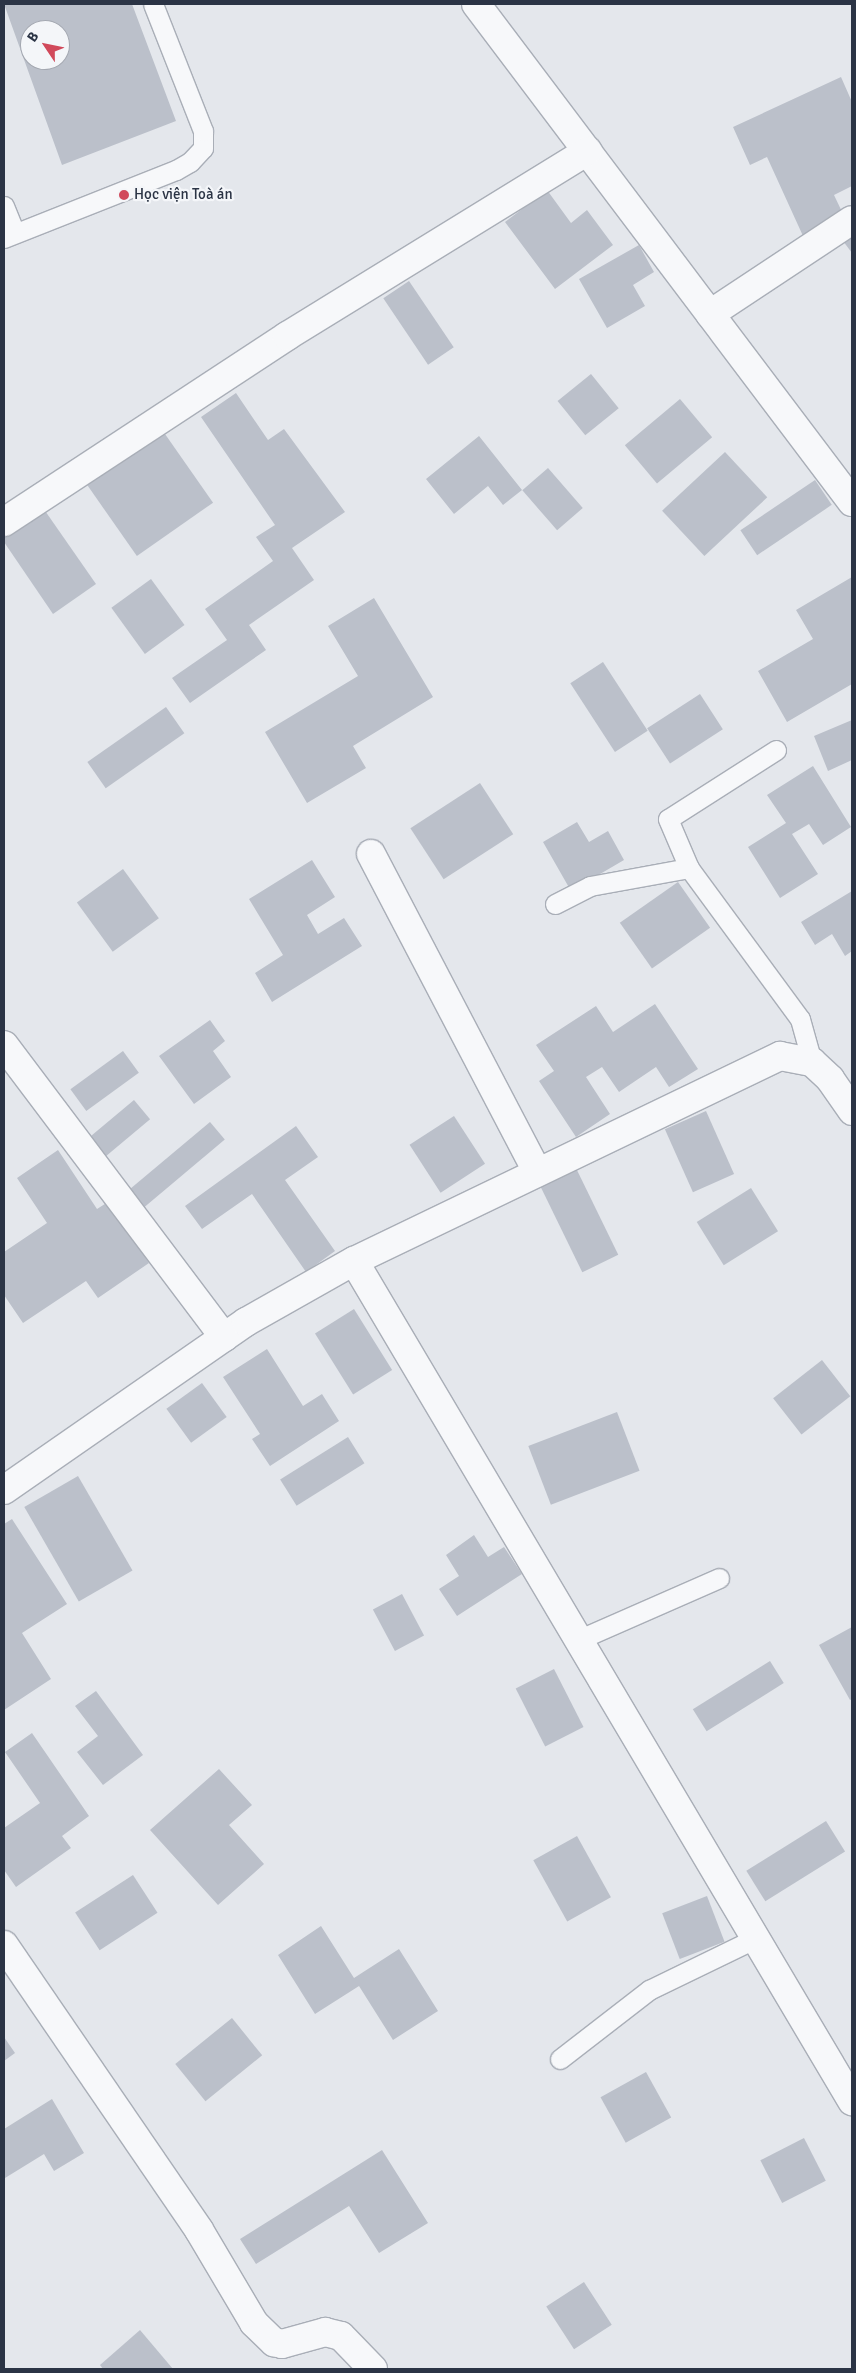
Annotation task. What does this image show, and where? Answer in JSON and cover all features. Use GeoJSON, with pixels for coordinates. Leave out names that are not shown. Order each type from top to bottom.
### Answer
{"type":"FeatureCollection","features":[{"type":"Feature","properties":{"kind":"street"},"geometry":{"type":"LineString","coordinates":[[476,4],[852,502]]}},
{"type":"Feature","properties":{"kind":"street"},"geometry":{"type":"LineString","coordinates":[[4,522],[287,336],[588,150]]}},
{"type":"Feature","properties":{"kind":"street"},"geometry":{"type":"LineString","coordinates":[[710,314],[852,220]]}},
{"type":"Feature","properties":{"kind":"street"},"geometry":{"type":"LineString","coordinates":[[371,854],[537,1172]]}},
{"type":"Feature","properties":{"kind":"street"},"geometry":{"type":"LineString","coordinates":[[4,1045],[224,1337]]}},
{"type":"Feature","properties":{"kind":"street"},"geometry":{"type":"LineString","coordinates":[[4,1490],[224,1337],[354,1261],[780,1056],[812,1062],[830,1079],[852,1110]]}},
{"type":"Feature","properties":{"kind":"street"},"geometry":{"type":"LineString","coordinates":[[354,1261],[754,1939],[852,2101]]}},
{"type":"Feature","properties":{"kind":"street"},"geometry":{"type":"LineString","coordinates":[[4,1945],[194,2222],[254,2323],[274,2342],[282,2344],[325,2332],[341,2336],[373,2369]]}},
{"type":"Feature","properties":{"kind":"lane"},"geometry":{"type":"LineString","coordinates":[[4,206],[9,235],[176,170],[190,162],[203,148],[202,131],[153,4]]}},
{"type":"Feature","properties":{"kind":"lane"},"geometry":{"type":"LineString","coordinates":[[776,750],[668,820],[689,868],[800,1019],[812,1062]]}},
{"type":"Feature","properties":{"kind":"lane"},"geometry":{"type":"LineString","coordinates":[[555,904],[590,886],[689,868]]}},
{"type":"Feature","properties":{"kind":"lane"},"geometry":{"type":"LineString","coordinates":[[578,1640],[719,1578]]}},
{"type":"Feature","properties":{"kind":"lane"},"geometry":{"type":"LineString","coordinates":[[560,2059],[649,1990],[754,1939]]}},
{"type":"Feature","properties":{"kind":"building"},"geometry":{"type":"Polygon","coordinates":[[[4,4],[132,4],[176,121],[62,165],[28,70],[70,70],[70,20],[20,20],[20,48],[4,4]]]}},
{"type":"Feature","properties":{"kind":"building"},"geometry":{"type":"Polygon","coordinates":[[[841,77],[852,102],[852,186],[834,195],[844,216],[803,236],[767,157],[750,165],[733,127],[841,77]]]}},
{"type":"Feature","properties":{"kind":"building"},"geometry":{"type":"Polygon","coordinates":[[[547,190],[571,223],[587,210],[613,245],[555,289],[505,222],[547,190]]]}},
{"type":"Feature","properties":{"kind":"building"},"geometry":{"type":"Polygon","coordinates":[[[852,234],[852,253],[843,241],[852,234]]]}},
{"type":"Feature","properties":{"kind":"building"},"geometry":{"type":"Polygon","coordinates":[[[639,245],[654,272],[633,285],[645,306],[607,328],[579,279],[639,245]]]}},
{"type":"Feature","properties":{"kind":"building"},"geometry":{"type":"Polygon","coordinates":[[[409,281],[454,347],[428,365],[383,298],[409,281]]]}},
{"type":"Feature","properties":{"kind":"building"},"geometry":{"type":"Polygon","coordinates":[[[591,374],[619,408],[585,435],[558,401],[591,374]]]}},
{"type":"Feature","properties":{"kind":"building"},"geometry":{"type":"Polygon","coordinates":[[[236,393],[268,440],[284,429],[345,512],[292,548],[314,580],[249,625],[266,650],[190,703],[172,678],[227,640],[205,609],[273,561],[256,537],[275,525],[201,417],[236,393]]]}},
{"type":"Feature","properties":{"kind":"building"},"geometry":{"type":"Polygon","coordinates":[[[680,399],[712,437],[657,484],[625,445],[680,399]]]}},
{"type":"Feature","properties":{"kind":"building"},"geometry":{"type":"Polygon","coordinates":[[[158,424],[213,503],[137,556],[82,477],[158,424]]]}},
{"type":"Feature","properties":{"kind":"building"},"geometry":{"type":"Polygon","coordinates":[[[479,436],[522,490],[503,505],[488,486],[454,514],[426,479],[479,436]]]}},
{"type":"Feature","properties":{"kind":"building"},"geometry":{"type":"Polygon","coordinates":[[[725,452],[767,497],[704,556],[662,511],[725,452]]]}},
{"type":"Feature","properties":{"kind":"building"},"geometry":{"type":"Polygon","coordinates":[[[548,468],[583,508],[557,530],[522,490],[548,468]]]}},
{"type":"Feature","properties":{"kind":"building"},"geometry":{"type":"Polygon","coordinates":[[[815,480],[832,505],[757,555],[740,530],[815,480]]]}},
{"type":"Feature","properties":{"kind":"building"},"geometry":{"type":"Polygon","coordinates":[[[41,505],[96,584],[53,614],[4,542],[4,531],[41,505]]]}},
{"type":"Feature","properties":{"kind":"building"},"geometry":{"type":"Polygon","coordinates":[[[852,577],[852,684],[787,722],[758,671],[813,639],[796,610],[852,577]]]}},
{"type":"Feature","properties":{"kind":"building"},"geometry":{"type":"Polygon","coordinates":[[[151,579],[185,625],[145,654],[111,608],[151,579]]]}},
{"type":"Feature","properties":{"kind":"building"},"geometry":{"type":"Polygon","coordinates":[[[374,598],[433,697],[353,746],[366,768],[307,803],[265,732],[358,676],[328,626],[374,598]]]}},
{"type":"Feature","properties":{"kind":"building"},"geometry":{"type":"Polygon","coordinates":[[[603,662],[648,731],[615,752],[570,683],[603,662]]]}},
{"type":"Feature","properties":{"kind":"building"},"geometry":{"type":"Polygon","coordinates":[[[700,694],[723,729],[670,764],[647,728],[700,694]]]}},
{"type":"Feature","properties":{"kind":"building"},"geometry":{"type":"Polygon","coordinates":[[[166,707],[184,733],[106,788],[87,762],[166,707]]]}},
{"type":"Feature","properties":{"kind":"building"},"geometry":{"type":"Polygon","coordinates":[[[852,720],[852,760],[828,771],[814,736],[852,720]]]}},
{"type":"Feature","properties":{"kind":"building"},"geometry":{"type":"Polygon","coordinates":[[[813,766],[851,827],[823,845],[809,824],[792,834],[818,874],[780,898],[748,847],[786,823],[767,795],[813,766]]]}},
{"type":"Feature","properties":{"kind":"building"},"geometry":{"type":"Polygon","coordinates":[[[480,783],[513,834],[444,879],[410,828],[480,783]]]}},
{"type":"Feature","properties":{"kind":"building"},"geometry":{"type":"Polygon","coordinates":[[[577,822],[589,842],[608,831],[624,860],[571,891],[543,842],[577,822]]]}},
{"type":"Feature","properties":{"kind":"building"},"geometry":{"type":"Polygon","coordinates":[[[312,860],[335,897],[307,915],[318,934],[344,918],[362,946],[272,1002],[255,973],[283,955],[249,899],[312,860]]]}},
{"type":"Feature","properties":{"kind":"building"},"geometry":{"type":"Polygon","coordinates":[[[123,869],[159,918],[113,952],[77,903],[123,869]]]}},
{"type":"Feature","properties":{"kind":"building"},"geometry":{"type":"Polygon","coordinates":[[[678,882],[710,928],[652,969],[620,923],[678,882]]]}},
{"type":"Feature","properties":{"kind":"building"},"geometry":{"type":"Polygon","coordinates":[[[852,891],[852,951],[845,956],[832,934],[815,945],[801,922],[852,891]]]}},
{"type":"Feature","properties":{"kind":"building"},"geometry":{"type":"Polygon","coordinates":[[[655,1004],[698,1069],[669,1087],[656,1067],[619,1092],[602,1067],[586,1077],[610,1114],[576,1137],[539,1081],[554,1071],[536,1045],[596,1006],[613,1032],[655,1004]]]}},
{"type":"Feature","properties":{"kind":"building"},"geometry":{"type":"Polygon","coordinates":[[[210,1020],[225,1041],[213,1051],[231,1077],[194,1104],[159,1056],[210,1020]]]}},
{"type":"Feature","properties":{"kind":"building"},"geometry":{"type":"Polygon","coordinates":[[[123,1051],[139,1073],[86,1111],[70,1089],[123,1051]]]}},
{"type":"Feature","properties":{"kind":"building"},"geometry":{"type":"Polygon","coordinates":[[[134,1100],[150,1119],[103,1159],[87,1140],[134,1100]]]}},
{"type":"Feature","properties":{"kind":"building"},"geometry":{"type":"Polygon","coordinates":[[[706,1111],[734,1174],[693,1192],[665,1129],[706,1111]]]}},
{"type":"Feature","properties":{"kind":"building"},"geometry":{"type":"Polygon","coordinates":[[[454,1116],[485,1164],[441,1193],[410,1145],[454,1116]]]}},
{"type":"Feature","properties":{"kind":"building"},"geometry":{"type":"Polygon","coordinates":[[[210,1122],[225,1140],[140,1211],[125,1193],[210,1122]]]}},
{"type":"Feature","properties":{"kind":"building"},"geometry":{"type":"Polygon","coordinates":[[[296,1126],[318,1157],[285,1180],[335,1251],[306,1272],[252,1194],[202,1229],[185,1206],[296,1126]]]}},
{"type":"Feature","properties":{"kind":"building"},"geometry":{"type":"Polygon","coordinates":[[[58,1150],[97,1209],[108,1202],[149,1263],[98,1298],[86,1281],[23,1323],[4,1295],[4,1252],[47,1223],[17,1178],[58,1150]]]}},
{"type":"Feature","properties":{"kind":"building"},"geometry":{"type":"Polygon","coordinates":[[[574,1164],[618,1255],[582,1272],[538,1182],[574,1164]]]}},
{"type":"Feature","properties":{"kind":"building"},"geometry":{"type":"Polygon","coordinates":[[[751,1188],[778,1231],[724,1265],[697,1222],[751,1188]]]}},
{"type":"Feature","properties":{"kind":"building"},"geometry":{"type":"Polygon","coordinates":[[[354,1309],[392,1370],[353,1394],[315,1333],[354,1309]]]}},
{"type":"Feature","properties":{"kind":"building"},"geometry":{"type":"Polygon","coordinates":[[[267,1349],[303,1406],[322,1394],[339,1421],[270,1466],[252,1439],[260,1434],[223,1377],[267,1349]]]}},
{"type":"Feature","properties":{"kind":"building"},"geometry":{"type":"Polygon","coordinates":[[[822,1360],[850,1396],[801,1434],[773,1398],[822,1360]]]}},
{"type":"Feature","properties":{"kind":"building"},"geometry":{"type":"Polygon","coordinates":[[[202,1383],[227,1417],[191,1443],[166,1409],[202,1383]]]}},
{"type":"Feature","properties":{"kind":"building"},"geometry":{"type":"Polygon","coordinates":[[[617,1412],[640,1471],[551,1505],[528,1446],[617,1412]]]}},
{"type":"Feature","properties":{"kind":"building"},"geometry":{"type":"Polygon","coordinates":[[[348,1437],[364,1463],[297,1506],[280,1479],[348,1437]]]}},
{"type":"Feature","properties":{"kind":"building"},"geometry":{"type":"Polygon","coordinates":[[[78,1476],[132,1570],[79,1601],[24,1507],[78,1476]]]}},
{"type":"Feature","properties":{"kind":"building"},"geometry":{"type":"Polygon","coordinates":[[[12,1519],[67,1604],[22,1633],[51,1679],[4,1710],[4,1524],[12,1519]]]}},
{"type":"Feature","properties":{"kind":"building"},"geometry":{"type":"Polygon","coordinates":[[[474,1535],[488,1557],[504,1547],[522,1574],[457,1616],[439,1589],[459,1576],[446,1555],[474,1535]]]}},
{"type":"Feature","properties":{"kind":"building"},"geometry":{"type":"Polygon","coordinates":[[[402,1594],[424,1635],[395,1651],[373,1609],[402,1594]]]}},
{"type":"Feature","properties":{"kind":"building"},"geometry":{"type":"Polygon","coordinates":[[[852,1627],[852,1699],[850,1700],[819,1645],[852,1627]]]}},
{"type":"Feature","properties":{"kind":"building"},"geometry":{"type":"Polygon","coordinates":[[[770,1661],[784,1683],[707,1731],[693,1709],[770,1661]]]}},
{"type":"Feature","properties":{"kind":"building"},"geometry":{"type":"Polygon","coordinates":[[[554,1669],[584,1727],[545,1746],[516,1689],[554,1669]]]}},
{"type":"Feature","properties":{"kind":"building"},"geometry":{"type":"Polygon","coordinates":[[[96,1691],[143,1755],[103,1785],[77,1752],[98,1736],[75,1706],[96,1691]]]}},
{"type":"Feature","properties":{"kind":"building"},"geometry":{"type":"Polygon","coordinates":[[[32,1733],[89,1816],[62,1836],[71,1848],[16,1887],[4,1870],[4,1828],[40,1803],[5,1752],[32,1733]]]}},
{"type":"Feature","properties":{"kind":"building"},"geometry":{"type":"Polygon","coordinates":[[[219,1769],[252,1805],[229,1825],[264,1864],[218,1905],[150,1830],[219,1769]]]}},
{"type":"Feature","properties":{"kind":"building"},"geometry":{"type":"Polygon","coordinates":[[[826,1821],[845,1852],[765,1901],[746,1871],[826,1821]]]}},
{"type":"Feature","properties":{"kind":"building"},"geometry":{"type":"Polygon","coordinates":[[[577,1836],[611,1897],[567,1921],[533,1860],[577,1836]]]}},
{"type":"Feature","properties":{"kind":"building"},"geometry":{"type":"Polygon","coordinates":[[[133,1875],[158,1913],[100,1950],[75,1913],[133,1875]]]}},
{"type":"Feature","properties":{"kind":"building"},"geometry":{"type":"Polygon","coordinates":[[[707,1896],[725,1942],[680,1959],[662,1913],[707,1896]]]}},
{"type":"Feature","properties":{"kind":"building"},"geometry":{"type":"Polygon","coordinates":[[[321,1926],[354,1978],[399,1949],[438,2011],[393,2040],[359,1986],[315,2014],[278,1955],[321,1926]]]}},
{"type":"Feature","properties":{"kind":"building"},"geometry":{"type":"Polygon","coordinates":[[[232,2018],[262,2055],[205,2101],[175,2064],[232,2018]]]}},
{"type":"Feature","properties":{"kind":"building"},"geometry":{"type":"Polygon","coordinates":[[[4,2037],[15,2053],[4,2061],[4,2037]]]}},
{"type":"Feature","properties":{"kind":"building"},"geometry":{"type":"Polygon","coordinates":[[[646,2072],[671,2117],[626,2143],[601,2097],[646,2072]]]}},
{"type":"Feature","properties":{"kind":"building"},"geometry":{"type":"Polygon","coordinates":[[[52,2099],[84,2153],[54,2171],[44,2154],[5,2178],[4,2129],[52,2099]]]}},
{"type":"Feature","properties":{"kind":"building"},"geometry":{"type":"Polygon","coordinates":[[[804,2138],[826,2181],[782,2203],[760,2160],[804,2138]]]}},
{"type":"Feature","properties":{"kind":"building"},"geometry":{"type":"Polygon","coordinates":[[[382,2150],[428,2223],[379,2253],[349,2206],[256,2264],[240,2239],[382,2150]]]}},
{"type":"Feature","properties":{"kind":"building"},"geometry":{"type":"Polygon","coordinates":[[[584,2282],[612,2325],[574,2349],[546,2307],[584,2282]]]}},
{"type":"Feature","properties":{"kind":"building"},"geometry":{"type":"Polygon","coordinates":[[[140,2330],[173,2369],[103,2369],[100,2365],[140,2330]]]}},
{"type":"Feature","properties":{"kind":"place","name":"Học viện Toà án"},"geometry":{"type":"Point","coordinates":[124,195]}}]}
